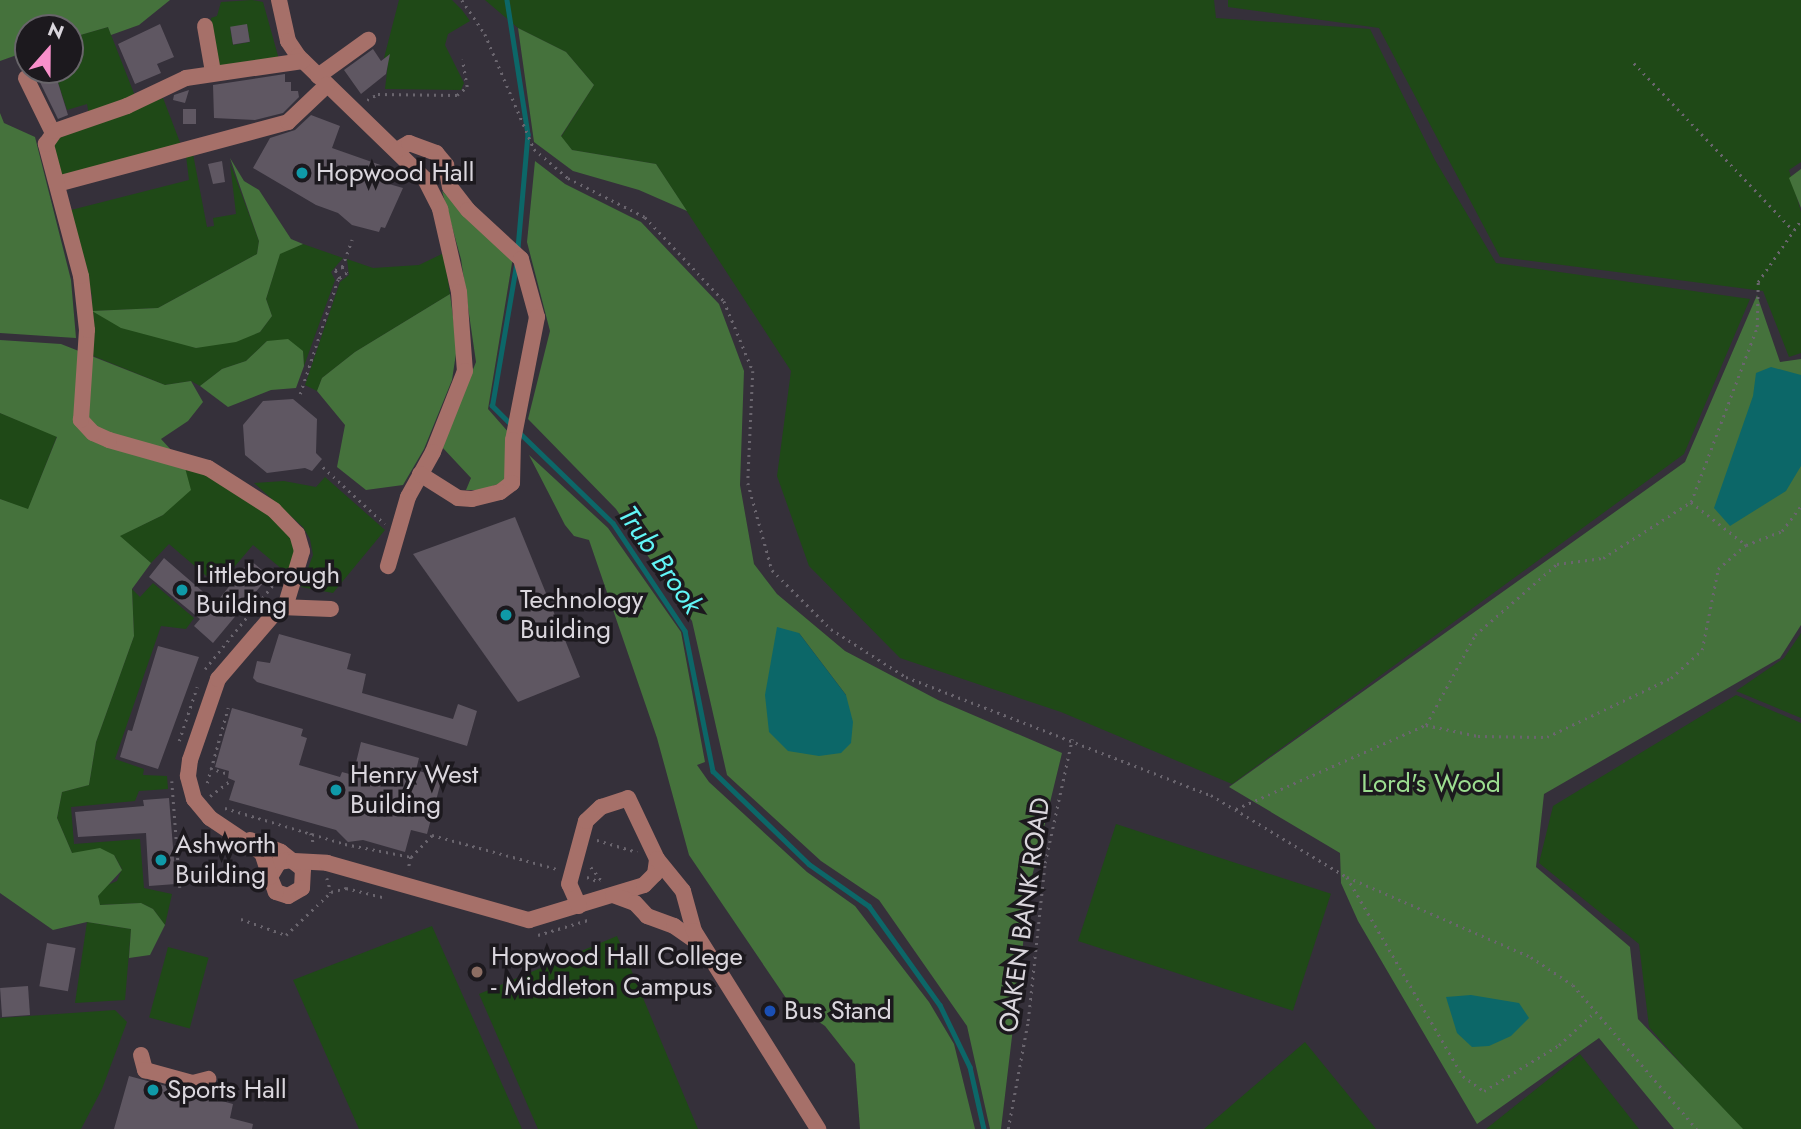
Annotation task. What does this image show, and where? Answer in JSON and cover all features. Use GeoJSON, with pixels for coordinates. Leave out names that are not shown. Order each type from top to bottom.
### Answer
{"type":"FeatureCollection","features":[{"type":"Feature","properties":{"kind":"street"},"geometry":{"type":"LineString","coordinates":[[279,0],[288,41],[303,61],[425,179],[440,209],[459,292],[465,351],[459,392],[420,474],[398,529],[388,566]]}},
{"type":"Feature","properties":{"kind":"street"},"geometry":{"type":"LineString","coordinates":[[205,26],[213,72]]}},
{"type":"Feature","properties":{"kind":"street"},"geometry":{"type":"LineString","coordinates":[[57,184],[288,122],[322,81],[368,40]]}},
{"type":"Feature","properties":{"kind":"street"},"geometry":{"type":"LineString","coordinates":[[303,61],[213,72],[174,82],[127,106],[53,133],[46,144],[81,276],[87,330],[81,420],[93,433],[109,440],[208,468],[236,481],[274,510],[301,542],[302,559],[286,604],[225,669],[202,720],[188,776],[194,799],[210,818],[266,858],[270,877],[282,895],[292,895],[330,871],[349,871]]}},
{"type":"Feature","properties":{"kind":"street"},"geometry":{"type":"LineString","coordinates":[[29,84],[53,133]]}},
{"type":"Feature","properties":{"kind":"street"},"geometry":{"type":"LineString","coordinates":[[397,150],[409,143],[436,153],[446,165],[450,187],[521,259],[537,317],[537,335],[513,440],[513,478],[500,492],[458,498],[420,474]]}},
{"type":"Feature","properties":{"kind":"street"},"geometry":{"type":"LineString","coordinates":[[286,604],[331,609]]}},
{"type":"Feature","properties":{"kind":"street"},"geometry":{"type":"LineString","coordinates":[[584,910],[570,878],[586,821],[601,807],[628,798],[657,859],[685,898],[694,931],[818,1129]]}},
{"type":"Feature","properties":{"kind":"street"},"geometry":{"type":"LineString","coordinates":[[238,838],[268,846],[292,861],[305,875],[302,888]]}},
{"type":"Feature","properties":{"kind":"street"},"geometry":{"type":"LineString","coordinates":[[642,910],[639,900],[657,859]]}},
{"type":"Feature","properties":{"kind":"street"},"geometry":{"type":"LineString","coordinates":[[270,877],[279,862],[320,861],[400,894],[521,919],[584,910],[608,889],[673,879]]}},
{"type":"Feature","properties":{"kind":"street"},"geometry":{"type":"LineString","coordinates":[[608,889],[662,922],[684,931],[709,956]]}},
{"type":"Feature","properties":{"kind":"street"},"geometry":{"type":"LineString","coordinates":[[662,922],[680,913],[685,898]]}},
{"type":"Feature","properties":{"kind":"street"},"geometry":{"type":"LineString","coordinates":[[141,1055],[145,1070],[193,1083],[208,1079]]}},
{"type":"Feature","properties":{"kind":"path"},"geometry":{"type":"LineString","coordinates":[[462,0],[485,34],[525,137],[534,149],[568,178],[645,217],[724,301],[753,371],[748,483],[772,569],[831,629],[906,677],[1211,794],[1347,877],[1531,957],[1573,985],[1697,1129]]}},
{"type":"Feature","properties":{"kind":"path"},"geometry":{"type":"LineString","coordinates":[[355,113],[378,94],[464,92],[467,81],[462,59]]}},
{"type":"Feature","properties":{"kind":"path"},"geometry":{"type":"LineString","coordinates":[[1634,63],[1794,231]]}},
{"type":"Feature","properties":{"kind":"path"},"geometry":{"type":"LineString","coordinates":[[1426,725],[1475,635],[1557,565],[1603,558],[1691,502],[1757,327],[1758,282],[1801,220]]}},
{"type":"Feature","properties":{"kind":"path"},"geometry":{"type":"LineString","coordinates":[[300,394],[338,279],[335,270],[342,267],[352,240]]}},
{"type":"Feature","properties":{"kind":"path"},"geometry":{"type":"LineString","coordinates":[[338,279],[346,275],[342,267]]}},
{"type":"Feature","properties":{"kind":"path"},"geometry":{"type":"LineString","coordinates":[[323,467],[388,527],[398,529]]}},
{"type":"Feature","properties":{"kind":"path"},"geometry":{"type":"LineString","coordinates":[[1691,502],[1746,545]]}},
{"type":"Feature","properties":{"kind":"path"},"geometry":{"type":"LineString","coordinates":[[1236,809],[1426,725],[1478,736],[1547,737],[1671,678],[1702,650],[1718,569],[1746,545],[1782,531],[1801,506]]}},
{"type":"Feature","properties":{"kind":"path"},"geometry":{"type":"LineString","coordinates":[[206,800],[210,768],[228,708]]}},
{"type":"Feature","properties":{"kind":"path","name":"OAKEN BANK ROAD"},"geometry":{"type":"LineString","coordinates":[[1008,1129],[1028,1021],[1045,863],[1072,739]]}},
{"type":"Feature","properties":{"kind":"path"},"geometry":{"type":"LineString","coordinates":[[210,768],[229,774]]}},
{"type":"Feature","properties":{"kind":"path"},"geometry":{"type":"LineString","coordinates":[[206,800],[231,780]]}},
{"type":"Feature","properties":{"kind":"path"},"geometry":{"type":"LineString","coordinates":[[206,800],[345,844],[411,858]]}},
{"type":"Feature","properties":{"kind":"path"},"geometry":{"type":"LineString","coordinates":[[175,815],[180,888]]}},
{"type":"Feature","properties":{"kind":"path"},"geometry":{"type":"LineString","coordinates":[[241,919],[286,935],[303,914],[340,889],[400,894],[411,858],[432,835],[608,889]]}},
{"type":"Feature","properties":{"kind":"path"},"geometry":{"type":"LineString","coordinates":[[589,837],[657,859]]}},
{"type":"Feature","properties":{"kind":"path"},"geometry":{"type":"LineString","coordinates":[[584,859],[608,889]]}},
{"type":"Feature","properties":{"kind":"path"},"geometry":{"type":"LineString","coordinates":[[1347,877],[1463,1076],[1484,1091],[1559,1045],[1595,1011]]}},
{"type":"Feature","properties":{"kind":"path"},"geometry":{"type":"LineString","coordinates":[[534,936],[583,924],[584,910]]}},
{"type":"Feature","properties":{"kind":"shaded area"},"geometry":{"type":"Polygon","coordinates":[[[399,0],[452,0],[470,21],[448,34],[445,45],[464,83],[461,90],[385,89],[388,63],[384,58],[399,0]]]}},
{"type":"Feature","properties":{"kind":"shaded area"},"geometry":{"type":"Polygon","coordinates":[[[485,0],[1214,0],[1216,18],[1370,29],[1435,160],[1496,263],[1750,299],[1684,454],[1232,784],[1061,712],[900,658],[809,566],[777,476],[791,371],[656,164],[572,150],[561,137],[594,85],[566,52],[518,28],[485,0]]]}},
{"type":"Feature","properties":{"kind":"shaded area"},"geometry":{"type":"Polygon","coordinates":[[[1228,0],[1801,0],[1801,162],[1789,170],[1801,212],[1801,353],[1789,357],[1763,291],[1500,257],[1379,28],[1228,7],[1228,0]]]}},
{"type":"Feature","properties":{"kind":"shaded area"},"geometry":{"type":"Polygon","coordinates":[[[221,2],[263,2],[280,63],[216,67],[211,18],[217,16],[221,2]],[[247,25],[230,28],[233,45],[250,42],[247,25]]]}},
{"type":"Feature","properties":{"kind":"shaded area"},"geometry":{"type":"Polygon","coordinates":[[[108,27],[135,96],[89,115],[87,104],[67,110],[59,84],[84,84],[84,34],[108,27]]]}},
{"type":"Feature","properties":{"kind":"shaded area"},"geometry":{"type":"Polygon","coordinates":[[[163,98],[181,145],[62,178],[52,145],[56,139],[163,98]]]}},
{"type":"Feature","properties":{"kind":"shaded area"},"geometry":{"type":"Polygon","coordinates":[[[193,154],[207,227],[214,226],[213,218],[236,214],[230,163],[259,241],[257,254],[158,308],[94,311],[196,348],[260,332],[272,316],[266,299],[280,253],[303,244],[343,258],[331,272],[335,280],[304,366],[303,351],[267,341],[246,361],[222,369],[200,386],[191,381],[165,385],[91,355],[92,296],[71,210],[189,180],[186,156],[193,154]]]}},
{"type":"Feature","properties":{"kind":"shaded area"},"geometry":{"type":"Polygon","coordinates":[[[444,253],[450,294],[355,352],[322,378],[317,391],[305,385],[340,282],[349,275],[347,259],[373,268],[419,265],[444,253]]]}},
{"type":"Feature","properties":{"kind":"shaded area"},"geometry":{"type":"Polygon","coordinates":[[[1771,367],[1801,375],[1801,466],[1786,491],[1730,526],[1714,508],[1753,396],[1756,373],[1771,367]]]}},
{"type":"Feature","properties":{"kind":"shaded area"},"geometry":{"type":"Polygon","coordinates":[[[0,413],[57,436],[28,510],[0,499],[0,413]]]}},
{"type":"Feature","properties":{"kind":"shaded area"},"geometry":{"type":"Polygon","coordinates":[[[185,465],[211,474],[283,521],[298,546],[289,575],[253,545],[218,586],[169,544],[151,563],[119,536],[163,515],[185,465]]]}},
{"type":"Feature","properties":{"kind":"shaded area"},"geometry":{"type":"Polygon","coordinates":[[[325,477],[385,530],[333,593],[301,587],[313,555],[310,539],[303,527],[254,483],[284,481],[316,487],[325,477]]]}},
{"type":"Feature","properties":{"kind":"shaded area"},"geometry":{"type":"Polygon","coordinates":[[[153,583],[194,618],[186,629],[161,626],[115,759],[144,769],[143,775],[167,776],[168,789],[139,791],[135,801],[71,807],[74,844],[140,839],[144,888],[172,894],[165,925],[153,909],[141,903],[99,905],[98,896],[105,886],[117,881],[122,869],[114,855],[72,853],[57,818],[62,792],[89,785],[96,742],[134,636],[132,589],[140,597],[153,583]]]}},
{"type":"Feature","properties":{"kind":"shaded area"},"geometry":{"type":"Polygon","coordinates":[[[777,627],[799,633],[846,695],[853,722],[851,743],[841,753],[819,756],[788,751],[769,732],[765,695],[777,627]]]}},
{"type":"Feature","properties":{"kind":"shaded area"},"geometry":{"type":"Polygon","coordinates":[[[1801,633],[1801,718],[1736,691],[1784,658],[1801,633]]]}},
{"type":"Feature","properties":{"kind":"shaded area"},"geometry":{"type":"Polygon","coordinates":[[[1736,695],[1801,723],[1801,1129],[1738,1129],[1649,1027],[1639,944],[1539,863],[1553,806],[1736,695]]]}},
{"type":"Feature","properties":{"kind":"shaded area"},"geometry":{"type":"Polygon","coordinates":[[[1116,824],[1331,894],[1293,1011],[1078,941],[1116,824]]]}},
{"type":"Feature","properties":{"kind":"shaded area"},"geometry":{"type":"Polygon","coordinates":[[[87,922],[131,929],[125,1000],[75,1003],[87,922]]]}},
{"type":"Feature","properties":{"kind":"shaded area"},"geometry":{"type":"Polygon","coordinates":[[[432,926],[522,1129],[359,1129],[293,980],[432,926]]]}},
{"type":"Feature","properties":{"kind":"shaded area"},"geometry":{"type":"Polygon","coordinates":[[[617,936],[698,1129],[538,1129],[479,994],[617,936]]]}},
{"type":"Feature","properties":{"kind":"shaded area"},"geometry":{"type":"Polygon","coordinates":[[[168,947],[209,958],[190,1028],[149,1018],[168,947]]]}},
{"type":"Feature","properties":{"kind":"shaded area"},"geometry":{"type":"Polygon","coordinates":[[[1471,995],[1519,1003],[1529,1018],[1511,1036],[1489,1046],[1472,1047],[1457,1033],[1446,997],[1471,995]]]}},
{"type":"Feature","properties":{"kind":"shaded area"},"geometry":{"type":"Polygon","coordinates":[[[115,1010],[127,1022],[102,1089],[81,1129],[0,1129],[0,1018],[115,1010]]]}},
{"type":"Feature","properties":{"kind":"shaded area"},"geometry":{"type":"Polygon","coordinates":[[[1305,1042],[1376,1129],[1204,1129],[1305,1042]]]}},
{"type":"Feature","properties":{"kind":"shaded area"},"geometry":{"type":"Polygon","coordinates":[[[1580,1054],[1639,1129],[1486,1129],[1580,1054]]]}},
{"type":"Feature","properties":{"kind":"green space"},"geometry":{"type":"Polygon","coordinates":[[[0,0],[170,0],[139,25],[111,35],[108,27],[84,34],[84,14],[14,14],[14,56],[0,61],[0,0]]]}},
{"type":"Feature","properties":{"kind":"green space"},"geometry":{"type":"Polygon","coordinates":[[[518,28],[566,52],[594,85],[561,136],[572,150],[656,164],[687,211],[639,190],[573,171],[534,142],[518,28]]]}},
{"type":"Feature","properties":{"kind":"green space"},"geometry":{"type":"Polygon","coordinates":[[[0,113],[4,123],[35,137],[71,280],[76,338],[0,333],[0,113]]]}},
{"type":"Feature","properties":{"kind":"green space"},"geometry":{"type":"Polygon","coordinates":[[[230,158],[244,181],[259,190],[291,239],[303,244],[280,254],[266,299],[272,316],[260,332],[236,342],[196,348],[121,328],[92,311],[158,308],[257,254],[259,241],[230,158]]]}},
{"type":"Feature","properties":{"kind":"green space"},"geometry":{"type":"Polygon","coordinates":[[[535,161],[565,184],[641,222],[719,304],[744,371],[740,485],[754,564],[777,594],[845,651],[938,700],[1062,753],[1030,885],[1001,1129],[990,1129],[967,1026],[879,900],[821,861],[727,775],[692,621],[616,509],[528,419],[550,331],[527,242],[535,161]],[[799,633],[841,753],[846,695],[799,633]]]}},
{"type":"Feature","properties":{"kind":"green space"},"geometry":{"type":"Polygon","coordinates":[[[1801,169],[1801,208],[1789,178],[1801,169]]]}},
{"type":"Feature","properties":{"kind":"green space"},"geometry":{"type":"Polygon","coordinates":[[[442,191],[513,257],[488,409],[510,434],[506,471],[504,482],[481,490],[466,490],[471,478],[442,447],[476,362],[461,259],[442,191]]]}},
{"type":"Feature","properties":{"kind":"green space"},"geometry":{"type":"Polygon","coordinates":[[[450,294],[457,347],[452,380],[424,449],[403,485],[366,490],[337,467],[345,425],[317,391],[322,378],[355,352],[450,294]]]}},
{"type":"Feature","properties":{"kind":"green space","name":"Lord's Wood"},"geometry":{"type":"Polygon","coordinates":[[[1757,295],[1780,362],[1801,359],[1801,625],[1780,658],[1544,794],[1536,867],[1630,947],[1638,1019],[1743,1129],[1674,1129],[1599,1038],[1477,1124],[1358,921],[1341,883],[1340,853],[1229,787],[1685,462],[1757,295]]]}},
{"type":"Feature","properties":{"kind":"green space"},"geometry":{"type":"Polygon","coordinates":[[[288,339],[303,351],[304,366],[296,388],[271,390],[228,407],[200,386],[222,369],[246,361],[267,341],[288,339]]]}},
{"type":"Feature","properties":{"kind":"green space"},"geometry":{"type":"Polygon","coordinates":[[[0,340],[61,344],[165,385],[191,381],[203,402],[188,421],[161,439],[184,464],[191,490],[163,515],[120,536],[151,563],[132,589],[134,636],[96,742],[89,785],[62,792],[57,818],[72,853],[100,848],[114,855],[122,870],[98,896],[100,905],[141,903],[153,909],[165,925],[150,955],[129,958],[131,929],[87,922],[53,930],[0,893],[0,499],[28,509],[57,437],[0,413],[0,340]]]}},
{"type":"Feature","properties":{"kind":"green space"},"geometry":{"type":"Polygon","coordinates":[[[529,455],[608,528],[681,632],[705,762],[697,765],[709,782],[807,872],[855,906],[929,1002],[954,1044],[975,1129],[860,1129],[855,1064],[825,1026],[788,1001],[689,855],[657,738],[589,540],[574,536],[565,525],[529,455]]]}},
{"type":"Feature","properties":{"kind":"building"},"geometry":{"type":"Polygon","coordinates":[[[160,24],[174,57],[157,64],[161,73],[135,84],[118,44],[160,24]]]}},
{"type":"Feature","properties":{"kind":"building"},"geometry":{"type":"Polygon","coordinates":[[[247,24],[250,42],[233,44],[230,27],[247,24]]]}},
{"type":"Feature","properties":{"kind":"building"},"geometry":{"type":"Polygon","coordinates":[[[373,49],[381,61],[390,54],[386,74],[361,94],[344,70],[373,49]]]}},
{"type":"Feature","properties":{"kind":"building"},"geometry":{"type":"Polygon","coordinates":[[[285,74],[285,82],[291,82],[291,91],[298,91],[299,97],[283,113],[255,120],[214,118],[213,85],[285,74]]]}},
{"type":"Feature","properties":{"kind":"building"},"geometry":{"type":"Polygon","coordinates":[[[41,84],[58,84],[68,115],[58,119],[41,84]]]}},
{"type":"Feature","properties":{"kind":"building"},"geometry":{"type":"Polygon","coordinates":[[[189,90],[185,103],[173,100],[174,95],[189,90]]]}},
{"type":"Feature","properties":{"kind":"building"},"geometry":{"type":"Polygon","coordinates":[[[183,109],[196,109],[196,124],[183,124],[183,109]]]}},
{"type":"Feature","properties":{"kind":"building","name":"Hopwood Hall"},"geometry":{"type":"Polygon","coordinates":[[[311,115],[340,126],[332,148],[389,168],[389,184],[403,188],[385,228],[381,227],[379,232],[352,225],[338,213],[316,205],[253,168],[270,138],[295,130],[311,115]]]}},
{"type":"Feature","properties":{"kind":"building"},"geometry":{"type":"Polygon","coordinates":[[[222,161],[225,182],[213,184],[208,164],[222,161]]]}},
{"type":"Feature","properties":{"kind":"building"},"geometry":{"type":"Polygon","coordinates":[[[293,399],[317,419],[316,453],[322,459],[312,471],[305,468],[267,473],[245,455],[243,425],[263,401],[293,399]]]}},
{"type":"Feature","properties":{"kind":"building","name":"Technology Building"},"geometry":{"type":"Polygon","coordinates":[[[515,517],[580,677],[518,702],[413,554],[515,517]]]}},
{"type":"Feature","properties":{"kind":"building","name":"Littleborough Building"},"geometry":{"type":"Polygon","coordinates":[[[164,558],[216,603],[250,560],[269,576],[213,643],[194,626],[200,619],[149,577],[164,558]]]}},
{"type":"Feature","properties":{"kind":"building"},"geometry":{"type":"Polygon","coordinates":[[[279,634],[351,654],[347,669],[366,674],[362,693],[453,719],[458,704],[477,711],[467,746],[257,682],[253,678],[257,661],[270,663],[279,634]]]}},
{"type":"Feature","properties":{"kind":"building"},"geometry":{"type":"Polygon","coordinates":[[[158,646],[199,657],[158,769],[120,757],[128,730],[132,731],[158,646]]]}},
{"type":"Feature","properties":{"kind":"building","name":"Henry West Building"},"geometry":{"type":"Polygon","coordinates":[[[232,708],[303,729],[301,736],[307,738],[299,765],[340,777],[342,772],[353,775],[361,742],[419,758],[416,770],[442,778],[427,834],[411,830],[405,852],[363,840],[348,842],[336,830],[229,800],[235,781],[228,778],[229,771],[215,767],[232,708]]]}},
{"type":"Feature","properties":{"kind":"building","name":"Ashworth Building"},"geometry":{"type":"Polygon","coordinates":[[[169,798],[176,884],[149,886],[146,833],[78,837],[75,812],[144,806],[143,800],[169,798]]]}},
{"type":"Feature","properties":{"kind":"building"},"geometry":{"type":"Polygon","coordinates":[[[47,943],[76,948],[68,991],[39,986],[47,943]]]}},
{"type":"Feature","properties":{"kind":"building"},"geometry":{"type":"Polygon","coordinates":[[[28,986],[30,1015],[2,1017],[0,988],[28,986]]]}},
{"type":"Feature","properties":{"kind":"building","name":"Sports Hall"},"geometry":{"type":"Polygon","coordinates":[[[129,1076],[233,1104],[230,1118],[253,1124],[252,1129],[114,1129],[129,1076]]]}},
{"type":"Feature","properties":{"kind":"waterway","name":"Trub Brook"},"geometry":{"type":"LineString","coordinates":[[507,0],[528,134],[518,249]]}},
{"type":"Feature","properties":{"kind":"waterway","name":"Trub Brook"},"geometry":{"type":"LineString","coordinates":[[511,425],[492,406],[516,265]]}},
{"type":"Feature","properties":{"kind":"waterway","name":"Trub Brook"},"geometry":{"type":"LineString","coordinates":[[520,433],[613,523],[685,631],[713,771],[809,864],[869,906],[940,1005],[970,1067],[984,1129]]}},
{"type":"Feature","properties":{"kind":"place","name":"Hopwood Hall"},"geometry":{"type":"Point","coordinates":[302,173]}},
{"type":"Feature","properties":{"kind":"place","name":"Littleborough Building"},"geometry":{"type":"Point","coordinates":[182,590]}},
{"type":"Feature","properties":{"kind":"place","name":"Technology Building"},"geometry":{"type":"Point","coordinates":[506,615]}},
{"type":"Feature","properties":{"kind":"place","name":"Henry West Building"},"geometry":{"type":"Point","coordinates":[336,790]}},
{"type":"Feature","properties":{"kind":"place","name":"Ashworth Building"},"geometry":{"type":"Point","coordinates":[161,860]}},
{"type":"Feature","properties":{"kind":"place","name":"Hopwood Hall College - Middleton Campus"},"geometry":{"type":"Point","coordinates":[477,972]}},
{"type":"Feature","properties":{"kind":"place","name":"Bus Stand"},"geometry":{"type":"Point","coordinates":[770,1011]}},
{"type":"Feature","properties":{"kind":"place","name":"Sports Hall"},"geometry":{"type":"Point","coordinates":[153,1090]}}]}
